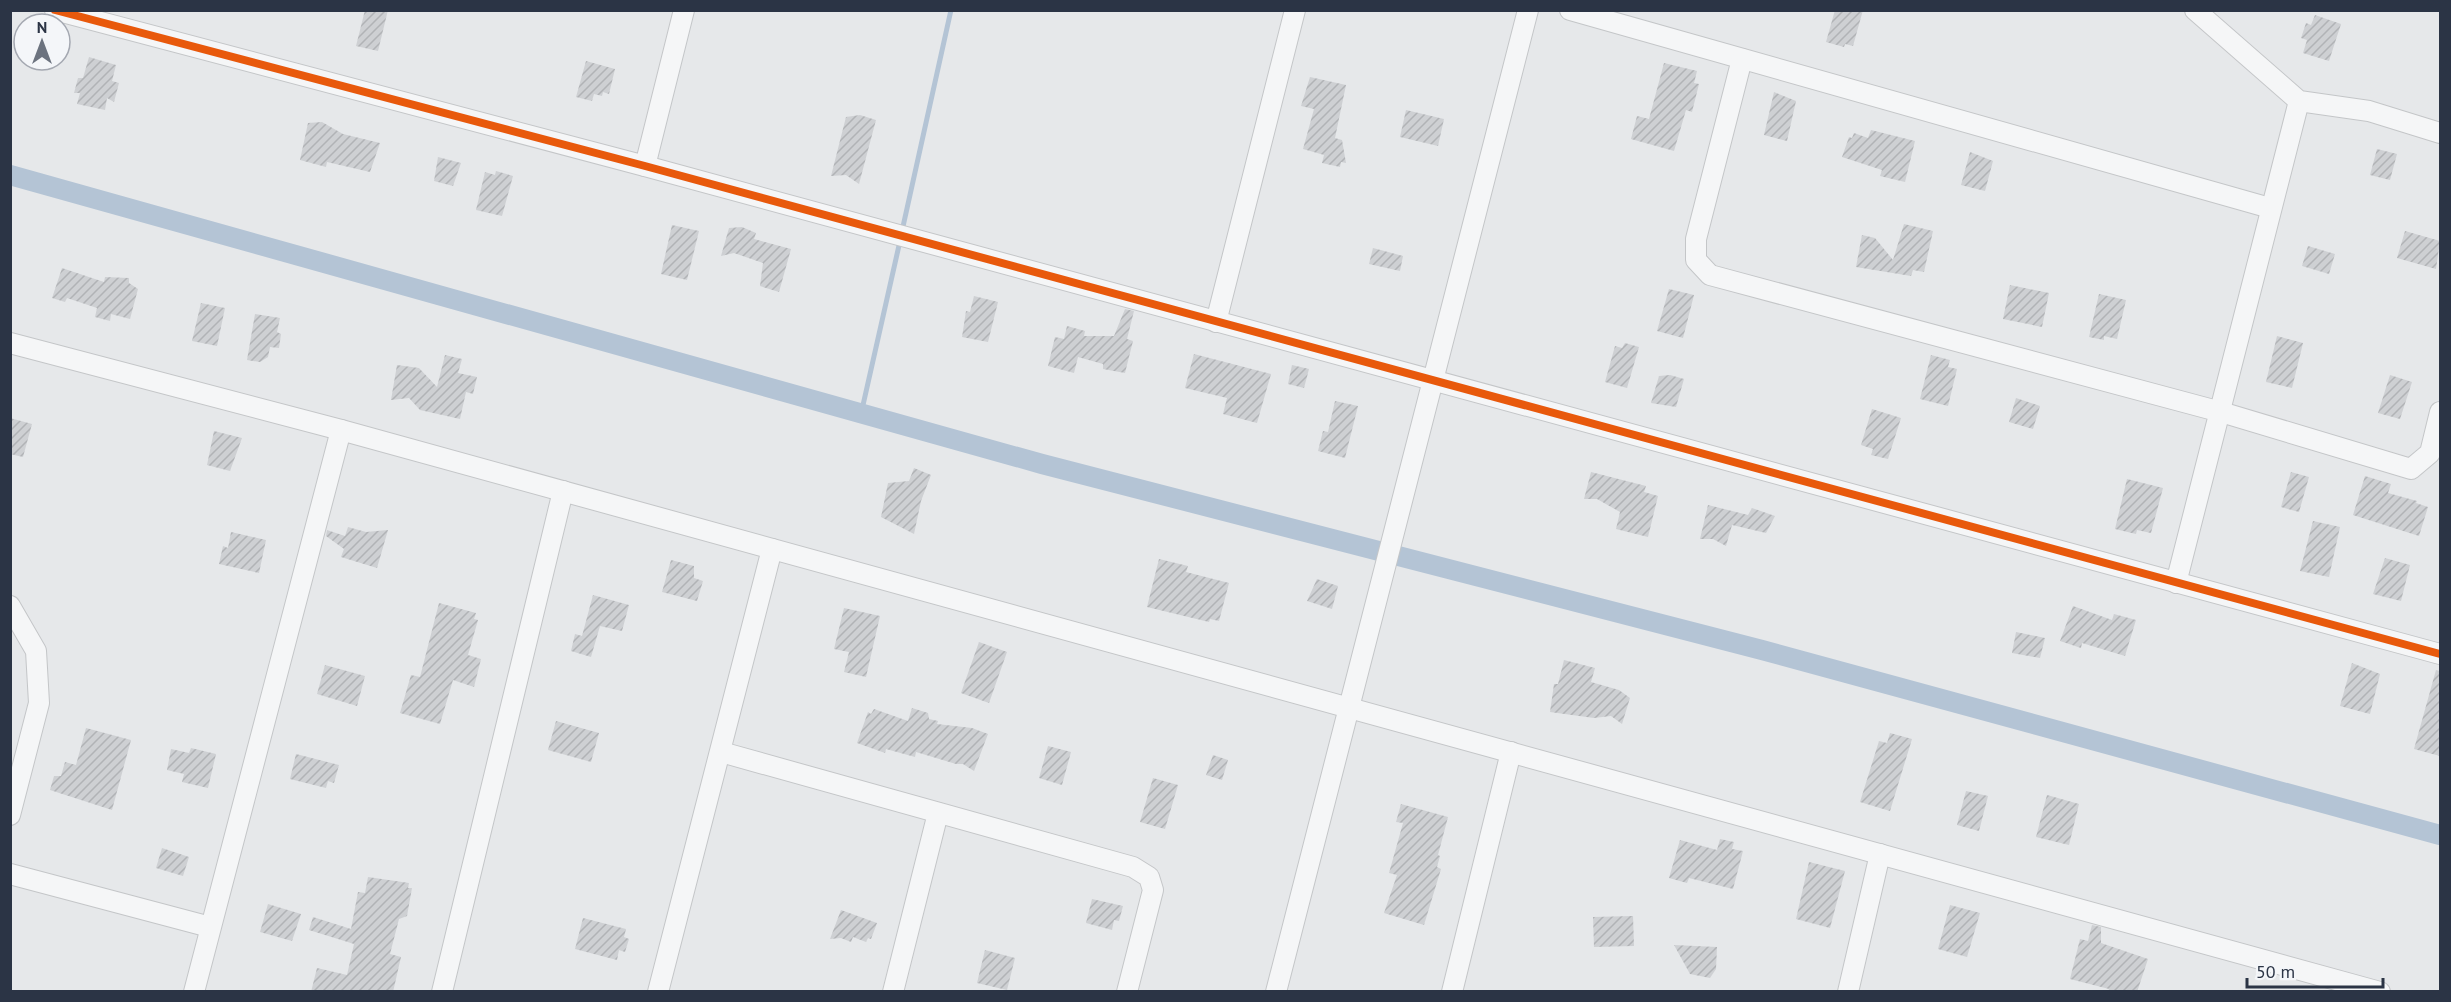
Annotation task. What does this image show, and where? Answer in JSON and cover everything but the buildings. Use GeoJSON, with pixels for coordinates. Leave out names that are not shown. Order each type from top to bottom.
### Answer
{"type":"FeatureCollection","features":[{"type":"Feature","properties":{"kind":"street"},"geometry":{"type":"LineString","coordinates":[[55,10],[645,166],[2440,654]]}},
{"type":"Feature","properties":{"kind":"street"},"geometry":{"type":"LineString","coordinates":[[645,166],[684,10]]}},
{"type":"Feature","properties":{"kind":"street"},"geometry":{"type":"LineString","coordinates":[[1216,322],[1295,10]]}},
{"type":"Feature","properties":{"kind":"street"},"geometry":{"type":"LineString","coordinates":[[1276,992],[1528,10]]}},
{"type":"Feature","properties":{"kind":"street"},"geometry":{"type":"LineString","coordinates":[[1570,10],[2270,208]]}},
{"type":"Feature","properties":{"kind":"street"},"geometry":{"type":"LineString","coordinates":[[2195,10],[2299,101],[2368,111],[2440,133]]}},
{"type":"Feature","properties":{"kind":"street"},"geometry":{"type":"LineString","coordinates":[[1742,59],[1696,239],[1696,260],[1710,275],[2221,412],[2411,469],[2430,453],[2440,412]]}},
{"type":"Feature","properties":{"kind":"street"},"geometry":{"type":"LineString","coordinates":[[2176,582],[2299,101]]}},
{"type":"Feature","properties":{"kind":"street"},"geometry":{"type":"LineString","coordinates":[[10,342],[341,430],[2380,992]]}},
{"type":"Feature","properties":{"kind":"street"},"geometry":{"type":"LineString","coordinates":[[194,992],[341,430]]}},
{"type":"Feature","properties":{"kind":"street"},"geometry":{"type":"LineString","coordinates":[[442,992],[562,491]]}},
{"type":"Feature","properties":{"kind":"street"},"geometry":{"type":"LineString","coordinates":[[658,992],[772,549]]}},
{"type":"Feature","properties":{"kind":"street"},"geometry":{"type":"LineString","coordinates":[[10,606],[36,651],[39,703],[10,814]]}},
{"type":"Feature","properties":{"kind":"street"},"geometry":{"type":"LineString","coordinates":[[1452,992],[1511,752]]}},
{"type":"Feature","properties":{"kind":"street"},"geometry":{"type":"LineString","coordinates":[[721,753],[1133,867],[1149,877],[1153,890],[1127,992]]}},
{"type":"Feature","properties":{"kind":"street"},"geometry":{"type":"LineString","coordinates":[[892,992],[938,813]]}},
{"type":"Feature","properties":{"kind":"street"},"geometry":{"type":"LineString","coordinates":[[1848,992],[1880,854]]}},
{"type":"Feature","properties":{"kind":"street"},"geometry":{"type":"LineString","coordinates":[[10,874],[210,927]]}},
{"type":"Feature","properties":{"kind":"waterway"},"geometry":{"type":"LineString","coordinates":[[902,231],[951,10]]}},
{"type":"Feature","properties":{"kind":"waterway"},"geometry":{"type":"LineString","coordinates":[[10,175],[1042,464],[1762,650],[2440,835]]}},
{"type":"Feature","properties":{"kind":"waterway"},"geometry":{"type":"LineString","coordinates":[[861,414],[900,241]]}},
{"type":"Feature","properties":{"kind":"cycle path"},"geometry":{"type":"LineString","coordinates":[[55,10],[645,166],[2440,654]]}}]}
